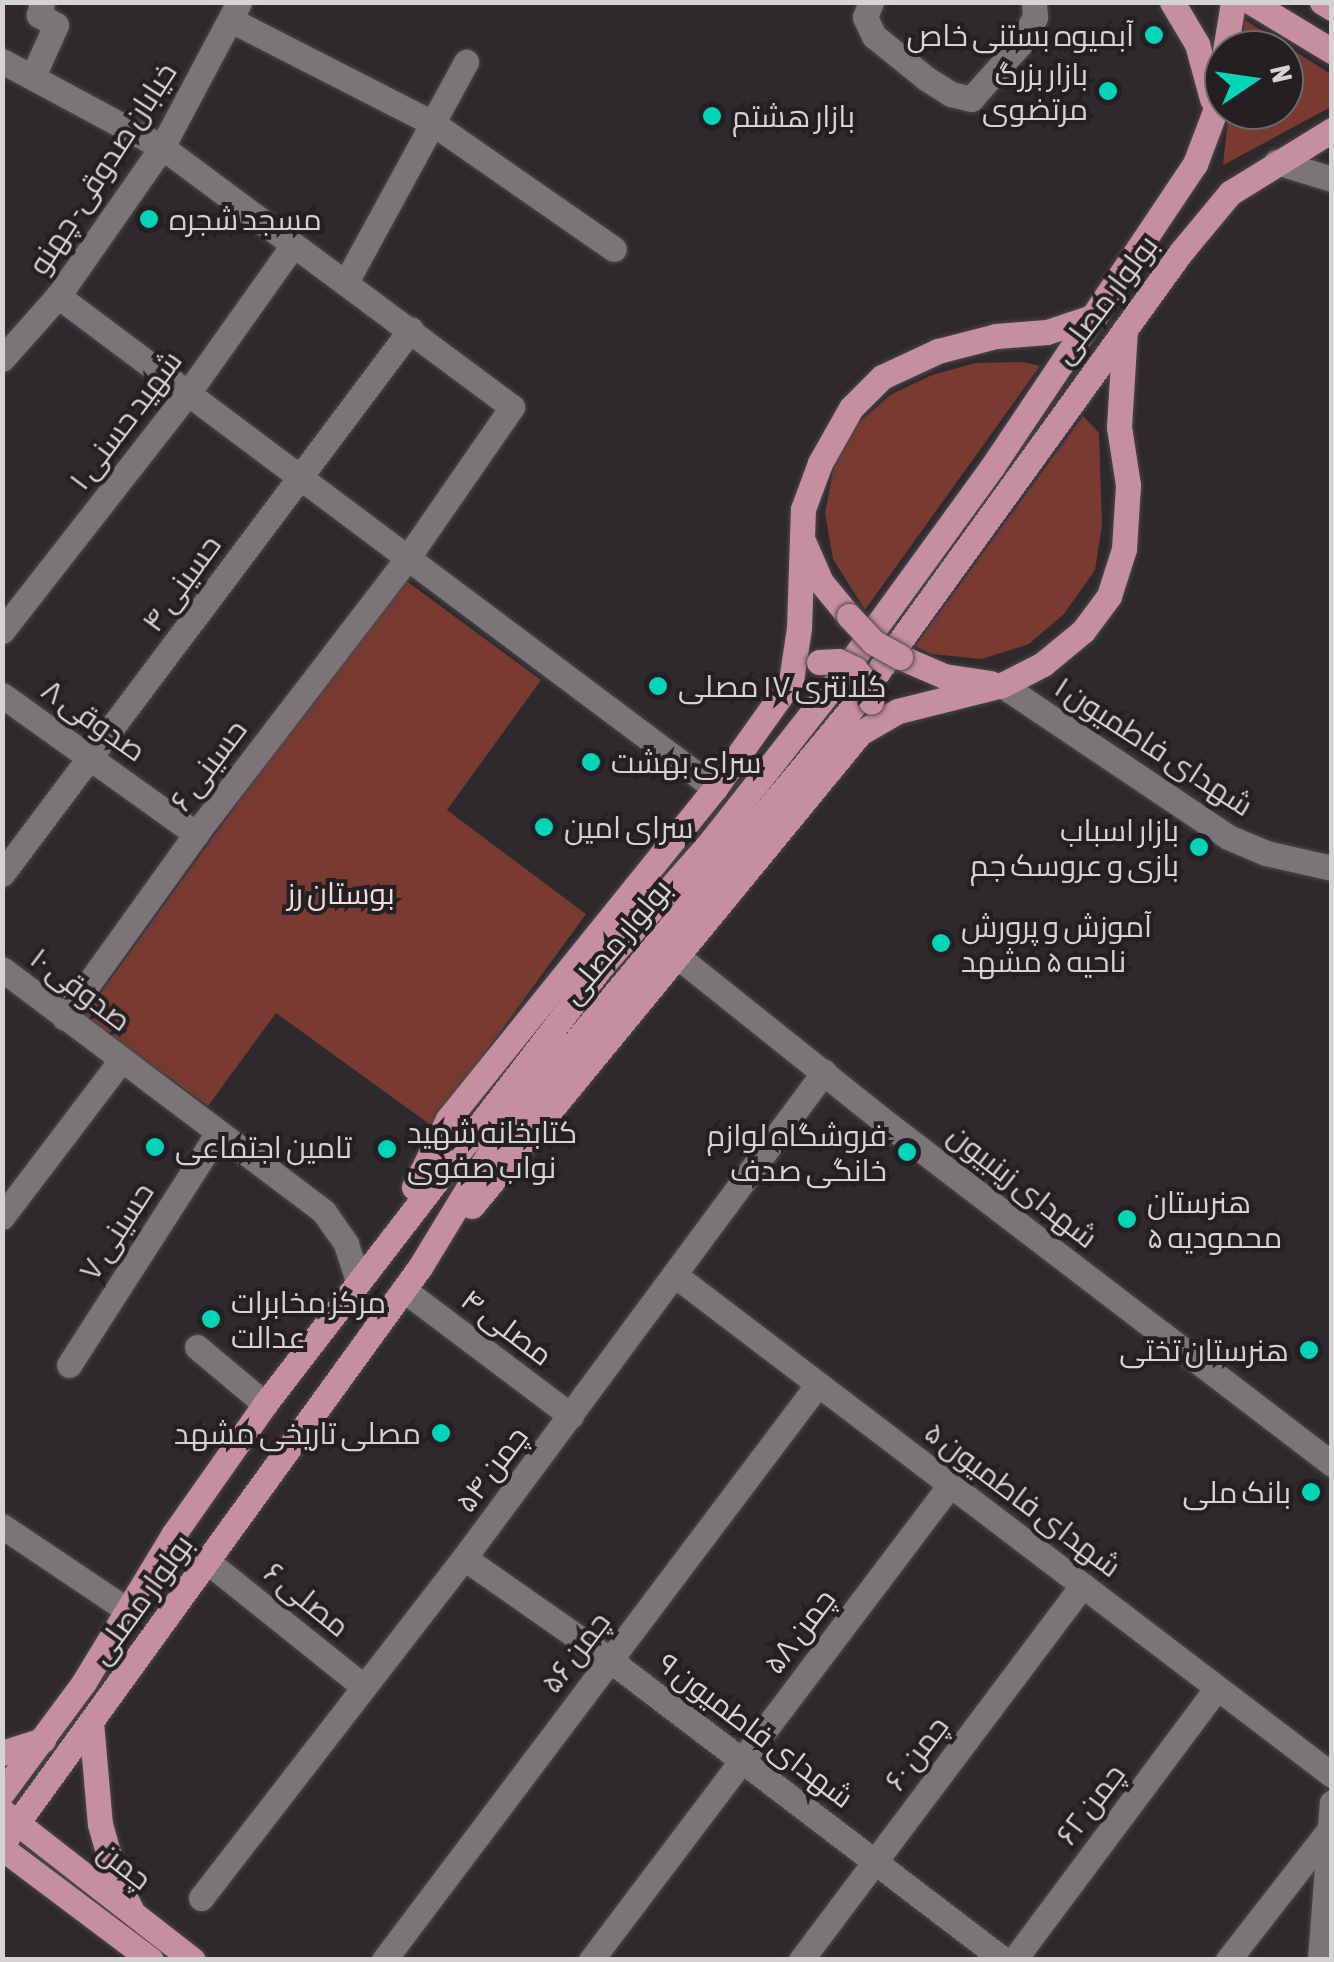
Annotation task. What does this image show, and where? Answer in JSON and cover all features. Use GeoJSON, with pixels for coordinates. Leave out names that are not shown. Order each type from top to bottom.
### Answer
{"type":"FeatureCollection","features":[{"type":"Feature","properties":{"kind":"main road"},"geometry":{"type":"LineString","coordinates":[[1172,2],[1198,44],[1204,68]]}},
{"type":"Feature","properties":{"kind":"main road"},"geometry":{"type":"LineString","coordinates":[[1237,6],[1321,45]]}},
{"type":"Feature","properties":{"kind":"main road","name":"بولوار مصلی"},"geometry":{"type":"LineString","coordinates":[[2,1793],[130,1612],[173,1535],[358,1280],[604,963],[712,840],[830,690],[1095,316],[1195,164],[1208,130]]}},
{"type":"Feature","properties":{"kind":"main road","name":"بولوار مصلی"},"geometry":{"type":"LineString","coordinates":[[6,1831],[91,1722],[404,1290],[507,1124],[851,710],[1126,323],[1230,193],[1276,162],[1319,146],[1332,133]]}},
{"type":"Feature","properties":{"kind":"main road"},"geometry":{"type":"LineString","coordinates":[[791,681],[803,510],[820,462],[851,408],[882,377],[938,351],[996,336],[1047,332],[1095,316]]}},
{"type":"Feature","properties":{"kind":"main road"},"geometry":{"type":"LineString","coordinates":[[420,1267],[860,733],[898,711],[1002,685],[1043,664],[1083,631],[1109,596],[1124,548],[1128,484],[1119,427],[1126,323]]}},
{"type":"Feature","properties":{"kind":"main road"},"geometry":{"type":"LineString","coordinates":[[802,538],[821,582],[873,642],[944,676],[1002,685]]}},
{"type":"Feature","properties":{"kind":"main road"},"geometry":{"type":"LineString","coordinates":[[387,1242],[448,1119],[715,788],[791,681],[819,662],[838,661],[855,669],[867,684],[870,702],[860,733]]}},
{"type":"Feature","properties":{"kind":"main road"},"geometry":{"type":"LineString","coordinates":[[173,1535],[208,1562]]}},
{"type":"Feature","properties":{"kind":"main road"},"geometry":{"type":"LineString","coordinates":[[91,1722],[100,1824],[116,1881],[132,1912]]}},
{"type":"Feature","properties":{"kind":"main road"},"geometry":{"type":"LineString","coordinates":[[2,1753],[43,1740]]}},
{"type":"Feature","properties":{"kind":"main road","name":"چمن"},"geometry":{"type":"LineString","coordinates":[[6,1831],[132,1912],[193,1960]]}},
{"type":"Feature","properties":{"kind":"main road","name":"چمن"},"geometry":{"type":"LineString","coordinates":[[6,1831],[151,1960]]}},
{"type":"Feature","properties":{"kind":"street"},"geometry":{"type":"LineString","coordinates":[[42,2],[39,15],[56,25],[13,71],[162,147],[411,330]]}},
{"type":"Feature","properties":{"kind":"street"},"geometry":{"type":"LineString","coordinates":[[871,2],[865,18],[874,36],[927,79],[963,99],[978,95],[1020,44],[1035,17],[1034,2]]}},
{"type":"Feature","properties":{"kind":"street"},"geometry":{"type":"LineString","coordinates":[[236,12],[434,124],[614,249]]}},
{"type":"Feature","properties":{"kind":"street","name":"خیابان صدوقی- چهنو"},"geometry":{"type":"LineString","coordinates":[[2,359],[58,296],[162,147],[236,12]]}},
{"type":"Feature","properties":{"kind":"street"},"geometry":{"type":"LineString","coordinates":[[346,282],[466,62]]}},
{"type":"Feature","properties":{"kind":"street"},"geometry":{"type":"LineString","coordinates":[[1276,162],[1332,179]]}},
{"type":"Feature","properties":{"kind":"street","name":"شهید حسنی ۱"},"geometry":{"type":"LineString","coordinates":[[2,631],[188,393],[293,244]]}},
{"type":"Feature","properties":{"kind":"street"},"geometry":{"type":"LineString","coordinates":[[58,296],[715,788]]}},
{"type":"Feature","properties":{"kind":"street","name":"حسینی ۴"},"geometry":{"type":"LineString","coordinates":[[2,874],[93,758],[411,330]]}},
{"type":"Feature","properties":{"kind":"street","name":"حسینی ۶"},"geometry":{"type":"LineString","coordinates":[[64,1018],[196,834],[409,556],[512,407],[411,330]]}},
{"type":"Feature","properties":{"kind":"street","name":"شهدای فاطمیون ۱"},"geometry":{"type":"LineString","coordinates":[[1002,685],[1228,837],[1266,854],[1332,868]]}},
{"type":"Feature","properties":{"kind":"street","name":"صدوقی ۸"},"geometry":{"type":"LineString","coordinates":[[2,695],[196,834]]}},
{"type":"Feature","properties":{"kind":"street","name":"شهدای زینبیون"},"geometry":{"type":"LineString","coordinates":[[677,956],[1332,1464]]}},
{"type":"Feature","properties":{"kind":"street","name":"صدوقی ۱۰"},"geometry":{"type":"LineString","coordinates":[[2,969],[324,1212],[346,1244],[358,1280]]}},
{"type":"Feature","properties":{"kind":"street"},"geometry":{"type":"LineString","coordinates":[[2,1217],[121,1060]]}},
{"type":"Feature","properties":{"kind":"street","name":"چمن ۵۴"},"geometry":{"type":"LineString","coordinates":[[202,1898],[464,1558],[824,1072]]}},
{"type":"Feature","properties":{"kind":"street","name":"حسینی ۷"},"geometry":{"type":"LineString","coordinates":[[68,1364],[218,1133]]}},
{"type":"Feature","properties":{"kind":"street","name":"شهدای فاطمیون ۵"},"geometry":{"type":"LineString","coordinates":[[676,1276],[1332,1775]]}},
{"type":"Feature","properties":{"kind":"street","name":"مصلی ۴"},"geometry":{"type":"LineString","coordinates":[[404,1290],[570,1416]]}},
{"type":"Feature","properties":{"kind":"street"},"geometry":{"type":"LineString","coordinates":[[197,1347],[265,1404]]}},
{"type":"Feature","properties":{"kind":"street","name":"چمن ۵۶"},"geometry":{"type":"LineString","coordinates":[[384,1960],[818,1384]]}},
{"type":"Feature","properties":{"kind":"street","name":"چمن ۵۸"},"geometry":{"type":"LineString","coordinates":[[590,1960],[950,1484]]}},
{"type":"Feature","properties":{"kind":"street"},"geometry":{"type":"LineString","coordinates":[[2,1526],[130,1612]]}},
{"type":"Feature","properties":{"kind":"street","name":"شهدای فاطمیون ۹"},"geometry":{"type":"LineString","coordinates":[[464,1558],[610,1660],[1004,1960]]}},
{"type":"Feature","properties":{"kind":"street","name":"مصلی ۶"},"geometry":{"type":"LineString","coordinates":[[208,1562],[364,1687]]}},
{"type":"Feature","properties":{"kind":"street","name":"چمن ۶۰"},"geometry":{"type":"LineString","coordinates":[[802,1960],[1083,1585]]}},
{"type":"Feature","properties":{"kind":"street","name":"چمن ۶۲"},"geometry":{"type":"LineString","coordinates":[[1014,1960],[1217,1688]]}},
{"type":"Feature","properties":{"kind":"street"},"geometry":{"type":"LineString","coordinates":[[1332,1802],[1320,1959],[1332,1959]]}},
{"type":"Feature","properties":{"kind":"street"},"geometry":{"type":"LineString","coordinates":[[1228,1960],[1330,1829]]}},
{"type":"Feature","properties":{"kind":"green space"},"geometry":{"type":"Polygon","coordinates":[[[1245,20],[1261,30],[1243,30],[1245,20]]]}},
{"type":"Feature","properties":{"kind":"green space"},"geometry":{"type":"Polygon","coordinates":[[[1304,57],[1331,74],[1331,107],[1304,122],[1304,57]]]}},
{"type":"Feature","properties":{"kind":"green space"},"geometry":{"type":"Polygon","coordinates":[[[1227,130],[1288,130],[1223,165],[1227,130]]]}},
{"type":"Feature","properties":{"kind":"green space"},"geometry":{"type":"Polygon","coordinates":[[[1023,362],[1040,366],[865,610],[833,559],[825,513],[834,466],[855,426],[890,395],[932,375],[975,363],[1023,362]]]}},
{"type":"Feature","properties":{"kind":"green space"},"geometry":{"type":"Polygon","coordinates":[[[1083,416],[1099,433],[1102,525],[1095,570],[1064,614],[1029,644],[982,659],[931,654],[915,646],[1083,416]]]}},
{"type":"Feature","properties":{"kind":"green space","name":"بوستان رز"},"geometry":{"type":"Polygon","coordinates":[[[401,577],[541,680],[447,810],[586,914],[432,1126],[276,1013],[208,1106],[84,1016],[401,577]]]}},
{"type":"Feature","properties":{"kind":"place","name":"آبمیوه بستنی خاص"},"geometry":{"type":"Point","coordinates":[1154,35]}},
{"type":"Feature","properties":{"kind":"place","name":"بازار بزرگ مرتضوی"},"geometry":{"type":"Point","coordinates":[1108,91]}},
{"type":"Feature","properties":{"kind":"place","name":"بازار هشتم"},"geometry":{"type":"Point","coordinates":[712,116]}},
{"type":"Feature","properties":{"kind":"place","name":"مسجد شجره"},"geometry":{"type":"Point","coordinates":[149,219]}},
{"type":"Feature","properties":{"kind":"place","name":"کلانتری ۱۷ مصلی"},"geometry":{"type":"Point","coordinates":[658,686]}},
{"type":"Feature","properties":{"kind":"place","name":"سرای بهشت"},"geometry":{"type":"Point","coordinates":[591,762]}},
{"type":"Feature","properties":{"kind":"place","name":"سرای امین"},"geometry":{"type":"Point","coordinates":[544,827]}},
{"type":"Feature","properties":{"kind":"place","name":"بازار اسباب بازی و عروسک جم"},"geometry":{"type":"Point","coordinates":[1199,847]}},
{"type":"Feature","properties":{"kind":"place","name":"آموزش و پرورش ناحیه ۵ مشهد"},"geometry":{"type":"Point","coordinates":[941,943]}},
{"type":"Feature","properties":{"kind":"place","name":"تامین اجتماعی"},"geometry":{"type":"Point","coordinates":[155,1147]}},
{"type":"Feature","properties":{"kind":"place","name":"کتابخانه شهید نواب صفوی"},"geometry":{"type":"Point","coordinates":[387,1149]}},
{"type":"Feature","properties":{"kind":"place","name":"فروشگاه لوازم خانگی صدف"},"geometry":{"type":"Point","coordinates":[907,1152]}},
{"type":"Feature","properties":{"kind":"place","name":"هنرستان محمودیه ۵"},"geometry":{"type":"Point","coordinates":[1127,1219]}},
{"type":"Feature","properties":{"kind":"place","name":"مرکز مخابرات عدالت"},"geometry":{"type":"Point","coordinates":[211,1319]}},
{"type":"Feature","properties":{"kind":"place","name":"هنرستان تختی"},"geometry":{"type":"Point","coordinates":[1309,1350]}},
{"type":"Feature","properties":{"kind":"place","name":"مصلی تاریخی مشهد"},"geometry":{"type":"Point","coordinates":[441,1433]}},
{"type":"Feature","properties":{"kind":"place","name":"بانک ملی"},"geometry":{"type":"Point","coordinates":[1311,1492]}}]}
